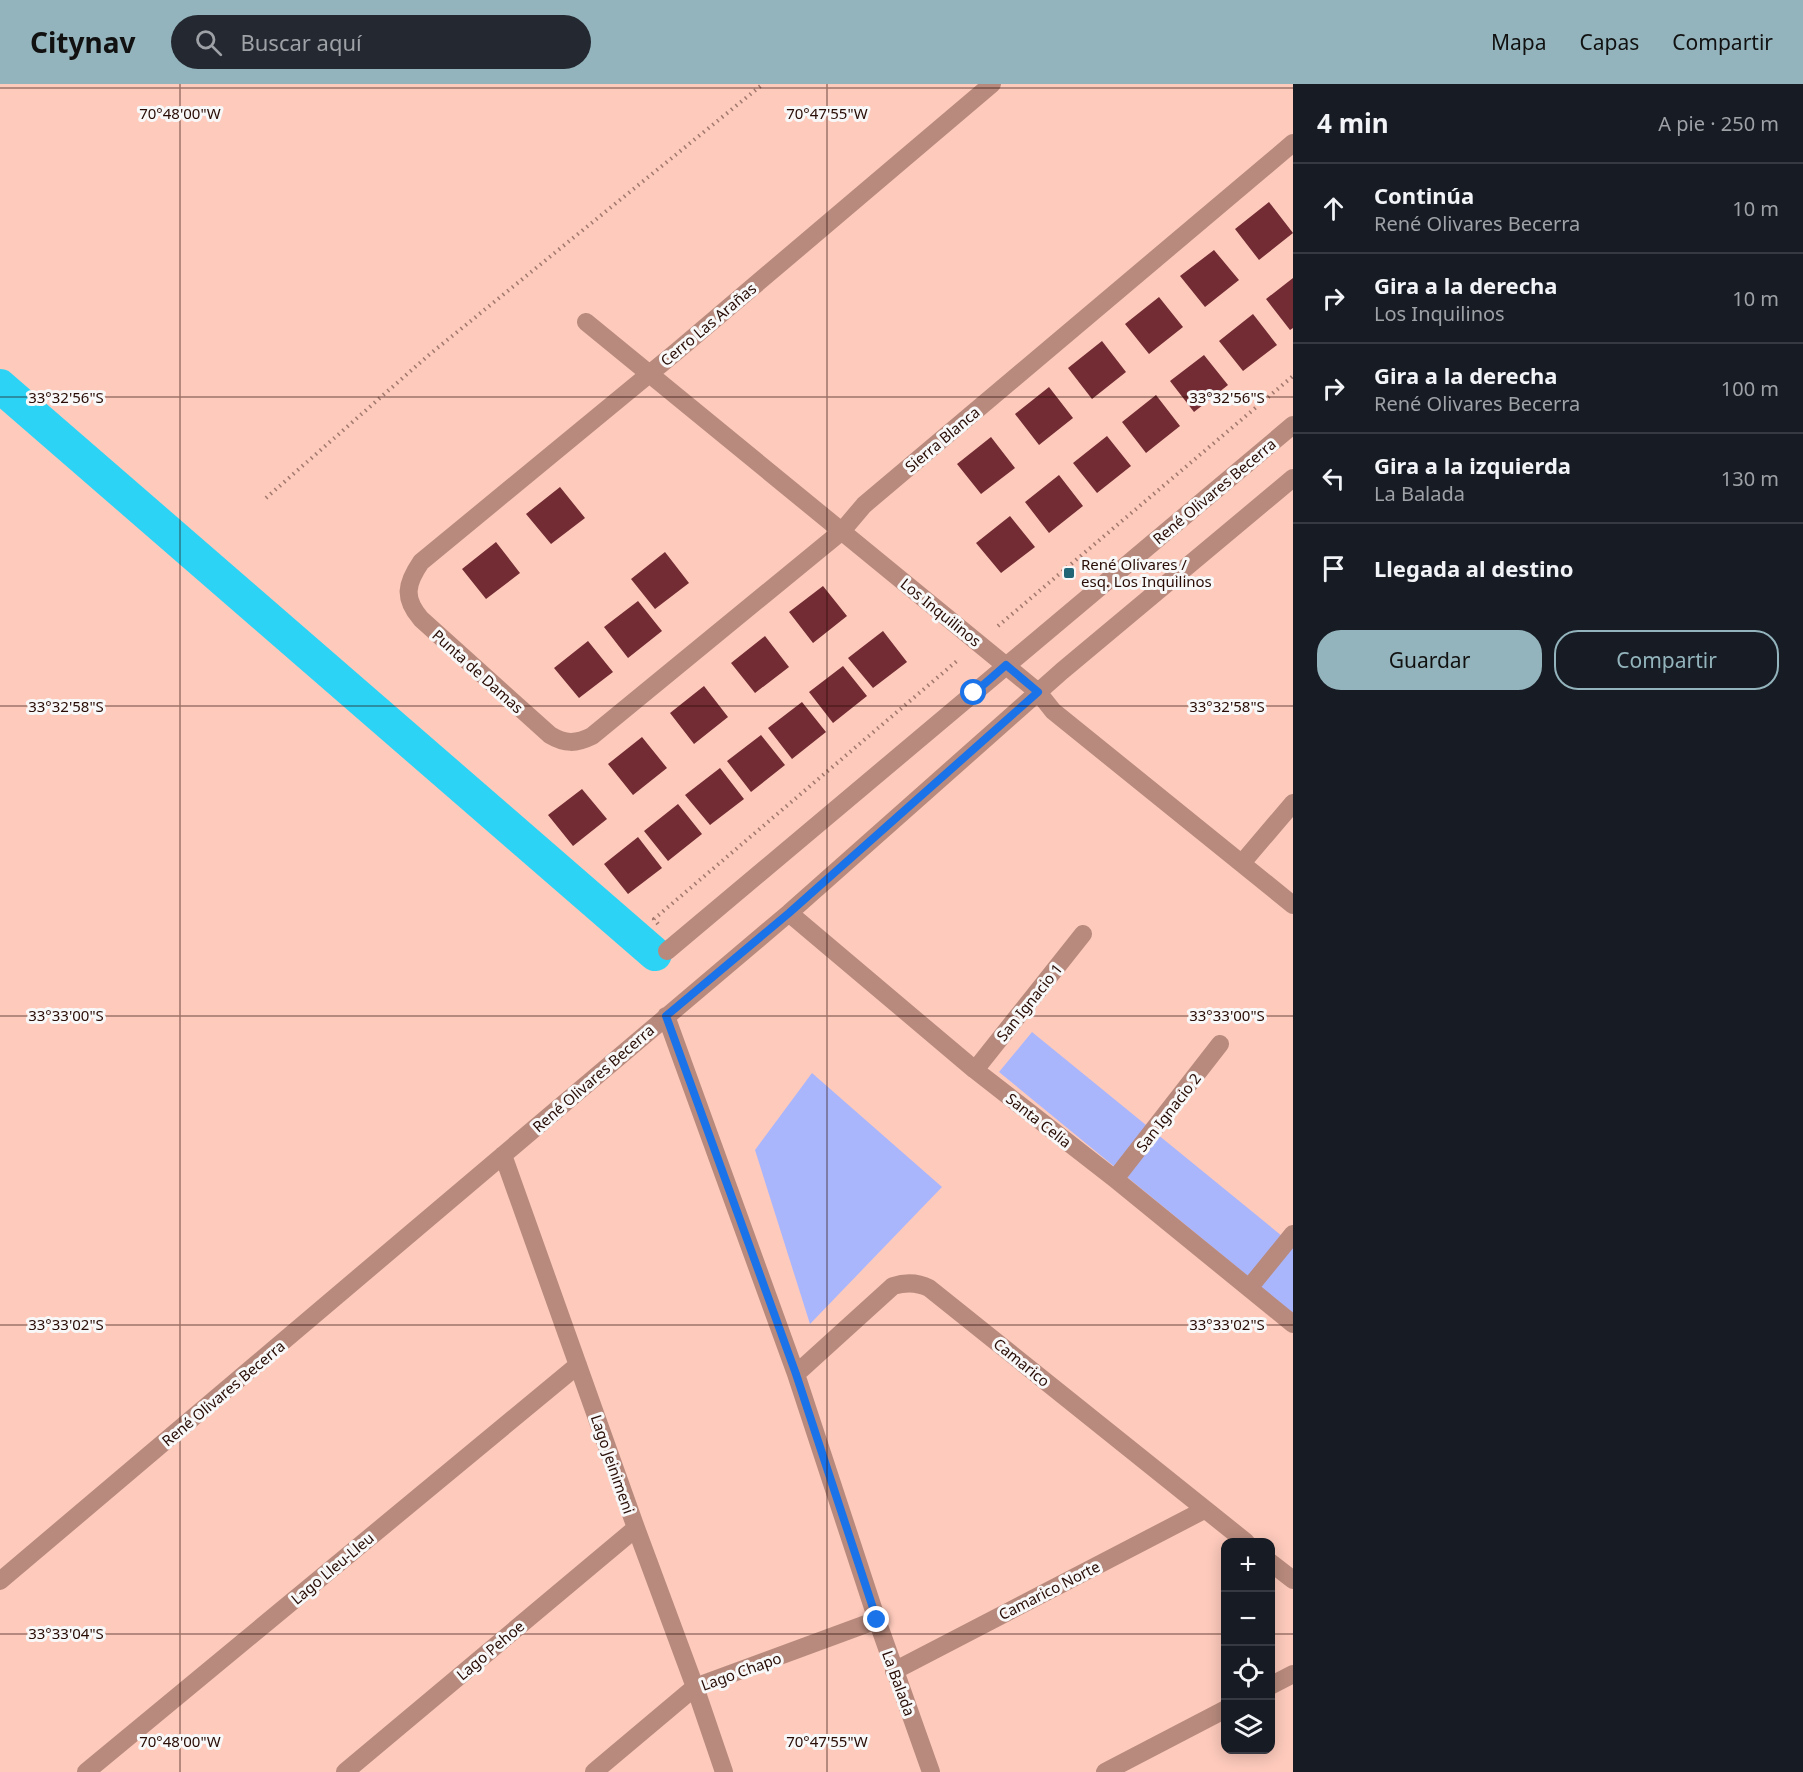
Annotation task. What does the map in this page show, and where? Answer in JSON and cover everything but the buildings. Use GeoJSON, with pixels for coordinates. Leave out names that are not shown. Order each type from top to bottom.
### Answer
{"type":"FeatureCollection","features":[{"type":"Feature","properties":{"kind":"street","name":"Cerro Las Arañas"},"geometry":{"type":"LineString","coordinates":[[421,562],[992,84]]}},
{"type":"Feature","properties":{"kind":"street","name":"Sierra Blanca"},"geometry":{"type":"LineString","coordinates":[[592,736],[842,531],[864,505],[1293,143]]}},
{"type":"Feature","properties":{"kind":"street","name":"Los Inquilinos"},"geometry":{"type":"LineString","coordinates":[[586,322],[1006,665],[1038,692],[1053,711],[1293,905]]}},
{"type":"Feature","properties":{"kind":"street","name":"René Olivares Becerra"},"geometry":{"type":"LineString","coordinates":[[670,948],[1293,425]]}},
{"type":"Feature","properties":{"kind":"street","name":"René Olivares Becerra"},"geometry":{"type":"LineString","coordinates":[[0,1581],[789,913],[1038,692],[1293,478]]}},
{"type":"Feature","properties":{"kind":"street","name":"Punta de Damas"},"geometry":{"type":"LineString","coordinates":[[421,562],[409,583],[409,598],[413,610],[421,620],[550,735],[568,743],[581,742],[592,736]]}},
{"type":"Feature","properties":{"kind":"street"},"geometry":{"type":"LineString","coordinates":[[1242,863],[1293,803]]}},
{"type":"Feature","properties":{"kind":"street","name":"Santa Celia"},"geometry":{"type":"LineString","coordinates":[[789,913],[975,1070],[1115,1179],[1293,1324]]}},
{"type":"Feature","properties":{"kind":"street","name":"San Ignacio 1"},"geometry":{"type":"LineString","coordinates":[[975,1070],[1083,934]]}},
{"type":"Feature","properties":{"kind":"street","name":"La Balada"},"geometry":{"type":"LineString","coordinates":[[666,1016],[796,1374],[894,1671],[931,1772]]}},
{"type":"Feature","properties":{"kind":"street","name":"San Ignacio 2"},"geometry":{"type":"LineString","coordinates":[[1115,1179],[1220,1044]]}},
{"type":"Feature","properties":{"kind":"street","name":"Lago Jeinimeni"},"geometry":{"type":"LineString","coordinates":[[503,1155],[636,1528],[696,1688],[724,1772]]}},
{"type":"Feature","properties":{"kind":"street"},"geometry":{"type":"LineString","coordinates":[[1249,1288],[1293,1234]]}},
{"type":"Feature","properties":{"kind":"street","name":"Camarico"},"geometry":{"type":"LineString","coordinates":[[796,1374],[893,1286],[912,1282],[922,1284],[929,1287],[1241,1538]]}},
{"type":"Feature","properties":{"kind":"street","name":"Lago Lleu-Lleu"},"geometry":{"type":"LineString","coordinates":[[86,1772],[108,1765],[578,1365]]}},
{"type":"Feature","properties":{"kind":"street","name":"Camarico Norte"},"geometry":{"type":"LineString","coordinates":[[894,1671],[1204,1510]]}},
{"type":"Feature","properties":{"kind":"street","name":"Lago Pehoe"},"geometry":{"type":"LineString","coordinates":[[345,1772],[636,1528]]}},
{"type":"Feature","properties":{"kind":"street"},"geometry":{"type":"LineString","coordinates":[[1275,1566],[1293,1580]]}},
{"type":"Feature","properties":{"kind":"street","name":"Lago Chapo"},"geometry":{"type":"LineString","coordinates":[[594,1772],[696,1688],[877,1620]]}},
{"type":"Feature","properties":{"kind":"street"},"geometry":{"type":"LineString","coordinates":[[1275,1683],[1293,1674]]}},
{"type":"Feature","properties":{"kind":"street"},"geometry":{"type":"LineString","coordinates":[[1105,1772],[1221,1712]]}},
{"type":"Feature","properties":{"kind":"path"},"geometry":{"type":"LineString","coordinates":[[266,498],[430,354],[763,84]]}},
{"type":"Feature","properties":{"kind":"path"},"geometry":{"type":"LineString","coordinates":[[670,948],[654,919],[1293,376]]}},
{"type":"Feature","properties":{"kind":"shaded area"},"geometry":{"type":"Polygon","coordinates":[[[1032,1032],[1293,1245],[1293,1313],[999,1072],[1032,1032]]]}},
{"type":"Feature","properties":{"kind":"shaded area"},"geometry":{"type":"Polygon","coordinates":[[[812,1073],[942,1187],[810,1324],[755,1150],[812,1073]]]}},
{"type":"Feature","properties":{"kind":"waterway"},"geometry":{"type":"LineString","coordinates":[[0,386],[655,954]]}},
{"type":"Feature","properties":{"kind":"place","name":"René Olivares / esq. Los Inquilinos"},"geometry":{"type":"Point","coordinates":[1069,573]}},
{"type":"Feature","properties":{"kind":"route"},"geometry":{"type":"LineString","coordinates":[[877,1620],[796,1374],[666,1016],[789,913],[1038,692],[1006,665],[974,693]]}}]}
